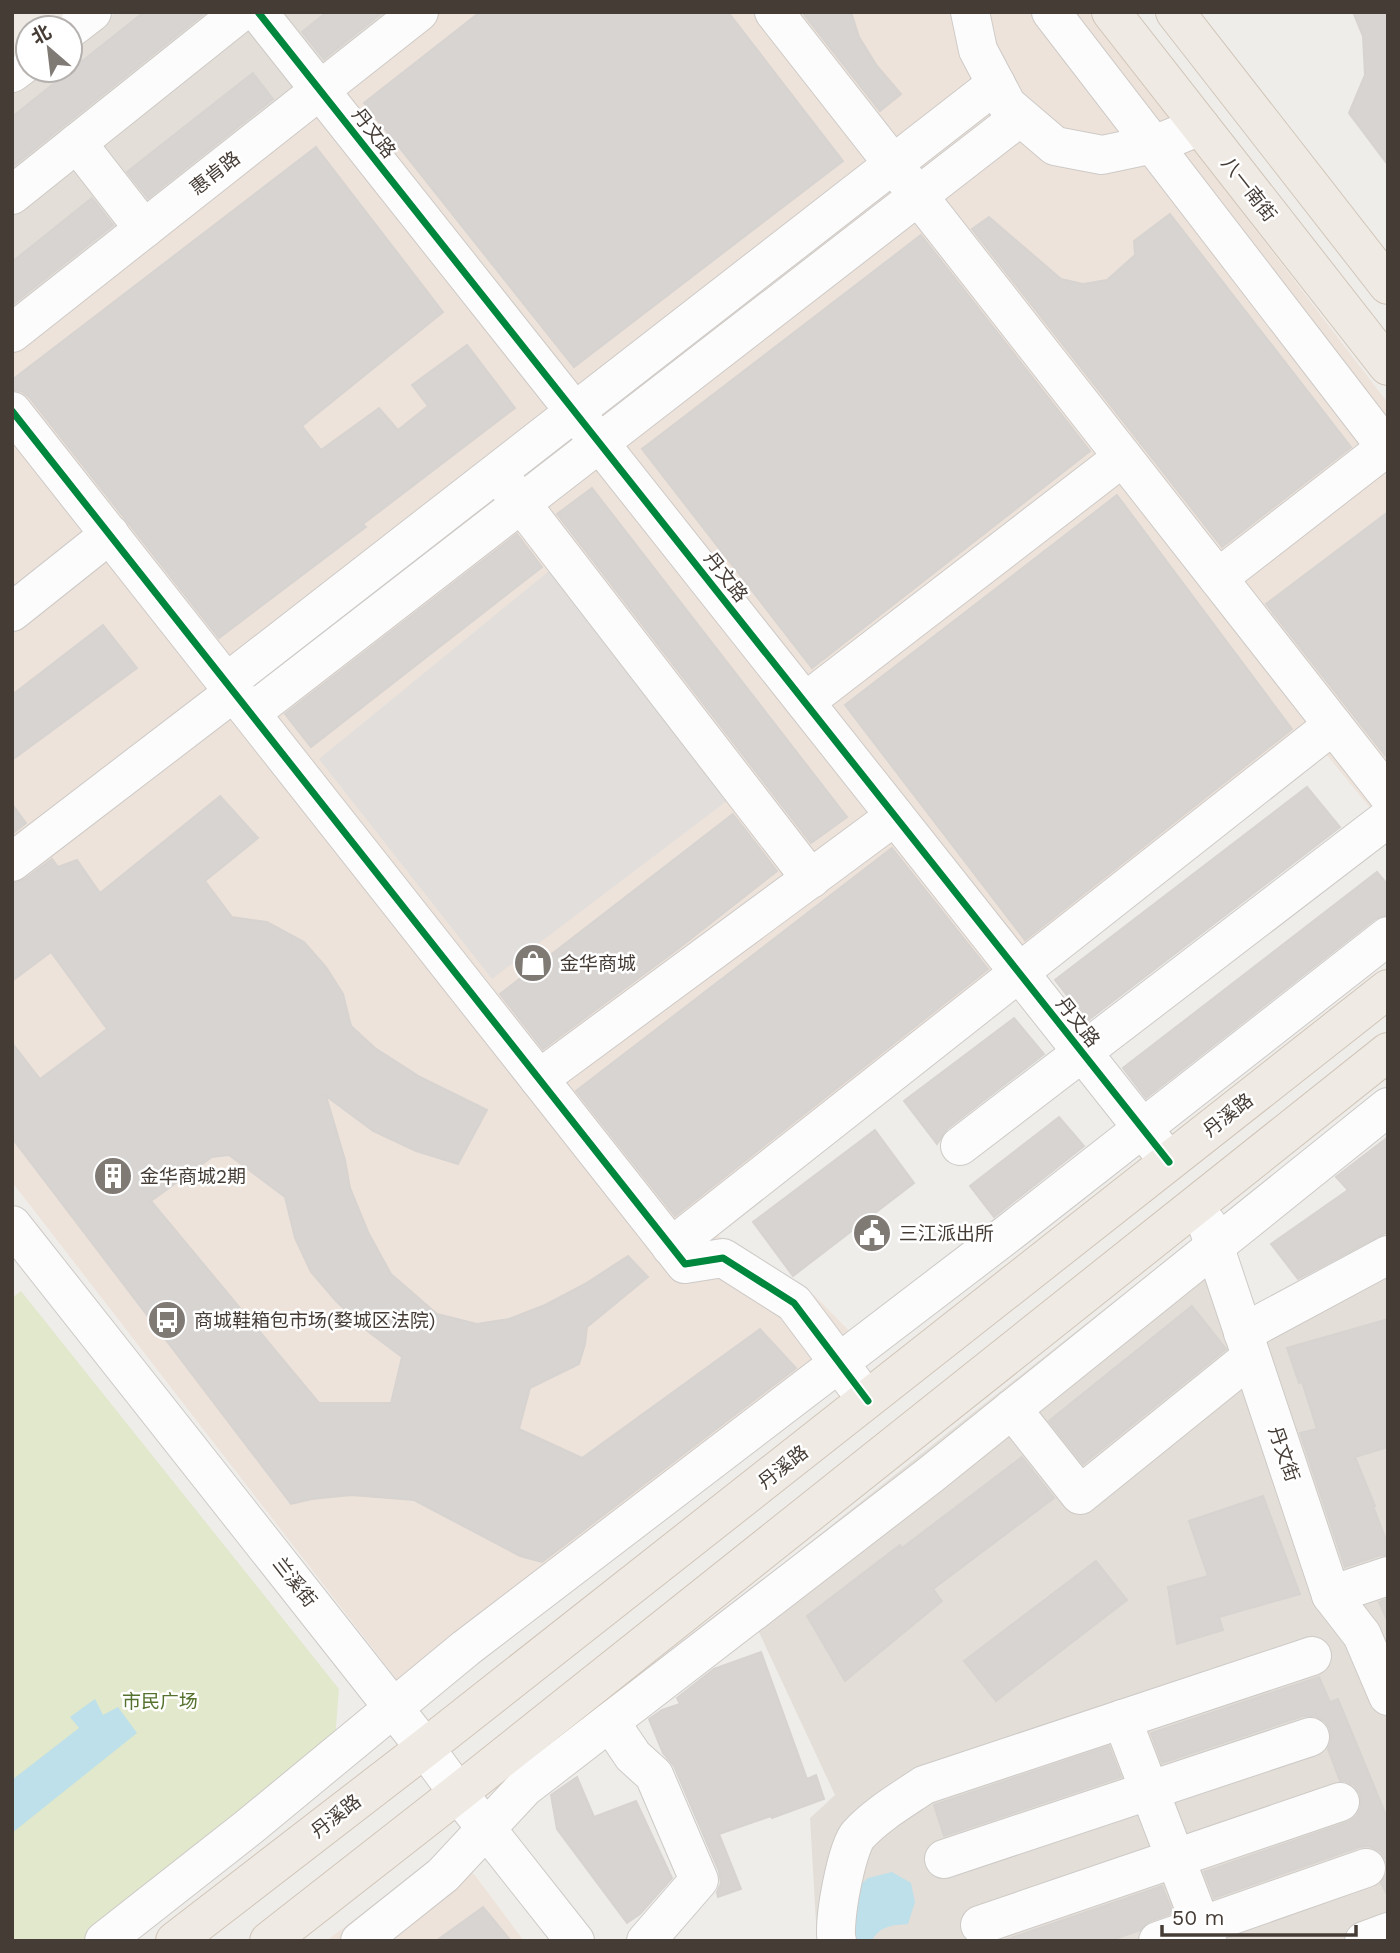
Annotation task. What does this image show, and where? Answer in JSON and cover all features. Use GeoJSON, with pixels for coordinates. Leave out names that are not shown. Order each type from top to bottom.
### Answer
{"type":"FeatureCollection","features":[{"type":"Feature","properties":{"kind":"main road"},"geometry":{"type":"LineString","coordinates":[[12,38],[44,12]]}},
{"type":"Feature","properties":{"kind":"main road","name":"八一南街"},"geometry":{"type":"LineString","coordinates":[[1111,12],[1388,366]]}},
{"type":"Feature","properties":{"kind":"main road"},"geometry":{"type":"LineString","coordinates":[[1175,12],[1388,285]]}},
{"type":"Feature","properties":{"kind":"main road","name":"丹溪路"},"geometry":{"type":"LineString","coordinates":[[175,1941],[425,1748],[1388,989]]}},
{"type":"Feature","properties":{"kind":"main road"},"geometry":{"type":"LineString","coordinates":[[269,1941],[1388,1052]]}},
{"type":"Feature","properties":{"kind":"street"},"geometry":{"type":"LineString","coordinates":[[12,195],[242,12]]}},
{"type":"Feature","properties":{"kind":"street","name":"丹文路"},"geometry":{"type":"LineString","coordinates":[[258,12],[1169,1162]]}},
{"type":"Feature","properties":{"kind":"street","name":"惠肯路"},"geometry":{"type":"LineString","coordinates":[[14,329],[419,12]]}},
{"type":"Feature","properties":{"kind":"street"},"geometry":{"type":"LineString","coordinates":[[774,12],[1388,795]]}},
{"type":"Feature","properties":{"kind":"street"},"geometry":{"type":"LineString","coordinates":[[970,12],[978,50],[1007,106],[1055,146],[1102,155],[1153,144],[1200,126]]}},
{"type":"Feature","properties":{"kind":"street"},"geometry":{"type":"LineString","coordinates":[[1051,12],[1387,448],[1217,578]]}},
{"type":"Feature","properties":{"kind":"street"},"geometry":{"type":"LineString","coordinates":[[237,696],[497,472],[996,84]]}},
{"type":"Feature","properties":{"kind":"street"},"geometry":{"type":"LineString","coordinates":[[12,862],[237,696],[521,503],[1020,117]]}},
{"type":"Feature","properties":{"kind":"street"},"geometry":{"type":"LineString","coordinates":[[77,144],[144,229]]}},
{"type":"Feature","properties":{"kind":"street"},"geometry":{"type":"LineString","coordinates":[[12,411],[685,1264],[723,1258],[794,1303],[867,1401]]}},
{"type":"Feature","properties":{"kind":"street"},"geometry":{"type":"LineString","coordinates":[[804,702],[1123,457]]}},
{"type":"Feature","properties":{"kind":"street"},"geometry":{"type":"LineString","coordinates":[[497,472],[811,879]]}},
{"type":"Feature","properties":{"kind":"street"},"geometry":{"type":"LineString","coordinates":[[12,612],[110,534]]}},
{"type":"Feature","properties":{"kind":"street"},"geometry":{"type":"LineString","coordinates":[[671,1247],[1333,725]]}},
{"type":"Feature","properties":{"kind":"street"},"geometry":{"type":"LineString","coordinates":[[539,1079],[895,816]]}},
{"type":"Feature","properties":{"kind":"street"},"geometry":{"type":"LineString","coordinates":[[960,1146],[1388,818]]}},
{"type":"Feature","properties":{"kind":"street"},"geometry":{"type":"LineString","coordinates":[[104,1941],[249,1827],[466,1648],[839,1363],[1388,936]]}},
{"type":"Feature","properties":{"kind":"street"},"geometry":{"type":"LineString","coordinates":[[360,1941],[443,1875],[524,1788],[929,1476],[1388,1107]]}},
{"type":"Feature","properties":{"kind":"street","name":"丹文街"},"geometry":{"type":"LineString","coordinates":[[1199,1202],[1331,1595],[1362,1635],[1388,1696]]}},
{"type":"Feature","properties":{"kind":"street","name":"兰溪街"},"geometry":{"type":"LineString","coordinates":[[16,1238],[394,1707],[575,1941]]}},
{"type":"Feature","properties":{"kind":"street"},"geometry":{"type":"LineString","coordinates":[[1012,1409],[1080,1495],[1247,1345],[1388,1255]]}},
{"type":"Feature","properties":{"kind":"street"},"geometry":{"type":"LineString","coordinates":[[1331,1595],[1388,1576]]}},
{"type":"Feature","properties":{"kind":"street"},"geometry":{"type":"LineString","coordinates":[[837,1941],[835,1934],[840,1889],[856,1836],[924,1785],[1312,1656]]}},
{"type":"Feature","properties":{"kind":"street"},"geometry":{"type":"LineString","coordinates":[[1122,1719],[1204,1933]]}},
{"type":"Feature","properties":{"kind":"street"},"geometry":{"type":"LineString","coordinates":[[610,1722],[633,1756],[654,1775],[699,1880],[646,1941]]}},
{"type":"Feature","properties":{"kind":"street"},"geometry":{"type":"LineString","coordinates":[[944,1859],[1310,1737]]}},
{"type":"Feature","properties":{"kind":"street"},"geometry":{"type":"LineString","coordinates":[[980,1925],[1340,1802]]}},
{"type":"Feature","properties":{"kind":"street"},"geometry":{"type":"LineString","coordinates":[[1158,1941],[1204,1933],[1366,1868]]}},
{"type":"Feature","properties":{"kind":"street"},"geometry":{"type":"LineString","coordinates":[[1364,1941],[1388,1933]]}},
{"type":"Feature","properties":{"kind":"shaded area"},"geometry":{"type":"Polygon","coordinates":[[[116,12],[438,12],[12,348],[12,92],[23,84],[84,84],[84,37],[116,12]]]}},
{"type":"Feature","properties":{"kind":"shaded area","name":"金华商城"},"geometry":{"type":"Polygon","coordinates":[[[438,12],[1089,12],[1388,403],[1388,830],[1326,754],[709,1230],[815,1296],[867,1349],[418,1707],[12,1182],[12,348],[438,12]]]}},
{"type":"Feature","properties":{"kind":"shaded area"},"geometry":{"type":"Polygon","coordinates":[[[560,562],[744,788],[492,979],[319,759],[560,562]]]}},
{"type":"Feature","properties":{"kind":"shaded area"},"geometry":{"type":"Polygon","coordinates":[[[1199,1234],[1221,1323],[1388,1245],[1388,1941],[817,1941],[810,1818],[835,1795],[742,1596],[1199,1234]]]}},
{"type":"Feature","properties":{"kind":"shaded area"},"geometry":{"type":"Polygon","coordinates":[[[431,1861],[474,1874],[524,1941],[326,1941],[431,1861]]]}},
{"type":"Feature","properties":{"kind":"green space","name":"市民广场"},"geometry":{"type":"Polygon","coordinates":[[[21,1291],[339,1689],[334,1752],[93,1941],[12,1941],[12,1298],[21,1291]]]}},
{"type":"Feature","properties":{"kind":"water"},"geometry":{"type":"Polygon","coordinates":[[[95,1699],[103,1715],[118,1707],[137,1733],[12,1833],[12,1780],[79,1728],[70,1717],[95,1699]]]}},
{"type":"Feature","properties":{"kind":"water"},"geometry":{"type":"Polygon","coordinates":[[[892,1872],[911,1883],[915,1902],[908,1924],[883,1929],[872,1941],[849,1941],[846,1898],[868,1878],[892,1872]]]}},
{"type":"Feature","properties":{"kind":"building"},"geometry":{"type":"Polygon","coordinates":[[[144,12],[206,12],[12,167],[12,117],[53,84],[84,84],[84,60],[144,12]]]}},
{"type":"Feature","properties":{"kind":"building"},"geometry":{"type":"Polygon","coordinates":[[[327,12],[383,12],[324,59],[302,32],[327,12]]]}},
{"type":"Feature","properties":{"kind":"building"},"geometry":{"type":"Polygon","coordinates":[[[480,12],[728,12],[843,161],[574,367],[364,103],[480,12]]]}},
{"type":"Feature","properties":{"kind":"building"},"geometry":{"type":"Polygon","coordinates":[[[802,12],[851,12],[859,37],[877,66],[901,94],[880,111],[802,12]]]}},
{"type":"Feature","properties":{"kind":"building"},"geometry":{"type":"Polygon","coordinates":[[[1353,12],[1388,12],[1388,165],[1349,113],[1365,75],[1363,36],[1353,12]]]}},
{"type":"Feature","properties":{"kind":"building"},"geometry":{"type":"Polygon","coordinates":[[[253,73],[273,99],[148,198],[127,172],[253,73]]]}},
{"type":"Feature","properties":{"kind":"building"},"geometry":{"type":"Polygon","coordinates":[[[316,147],[443,312],[302,426],[321,450],[379,408],[398,430],[428,406],[412,385],[467,345],[515,408],[363,524],[366,527],[219,638],[29,397],[21,391],[12,390],[12,380],[316,147]]]}},
{"type":"Feature","properties":{"kind":"building"},"geometry":{"type":"Polygon","coordinates":[[[92,198],[113,225],[12,305],[12,262],[92,198]]]}},
{"type":"Feature","properties":{"kind":"building"},"geometry":{"type":"Polygon","coordinates":[[[1170,214],[1351,447],[1222,547],[972,229],[989,217],[1061,279],[1083,284],[1107,280],[1135,255],[1134,241],[1170,214]]]}},
{"type":"Feature","properties":{"kind":"building"},"geometry":{"type":"Polygon","coordinates":[[[921,235],[1090,451],[812,668],[642,449],[921,235]]]}},
{"type":"Feature","properties":{"kind":"building"},"geometry":{"type":"Polygon","coordinates":[[[592,488],[847,817],[811,843],[557,514],[592,488]]]}},
{"type":"Feature","properties":{"kind":"building"},"geometry":{"type":"Polygon","coordinates":[[[1117,495],[1292,729],[1025,940],[845,705],[1117,495]]]}},
{"type":"Feature","properties":{"kind":"building"},"geometry":{"type":"Polygon","coordinates":[[[1388,512],[1388,759],[1266,604],[1388,512]]]}},
{"type":"Feature","properties":{"kind":"building"},"geometry":{"type":"Polygon","coordinates":[[[517,534],[542,567],[311,747],[285,714],[517,534]]]}},
{"type":"Feature","properties":{"kind":"building"},"geometry":{"type":"Polygon","coordinates":[[[103,625],[137,668],[12,760],[12,695],[103,625]]]}},
{"type":"Feature","properties":{"kind":"building"},"geometry":{"type":"Polygon","coordinates":[[[1307,787],[1340,827],[1087,1021],[1055,980],[1307,787]]]}},
{"type":"Feature","properties":{"kind":"building","name":"金华商城2期"},"geometry":{"type":"Polygon","coordinates":[[[220,796],[258,838],[205,881],[232,917],[267,922],[304,942],[326,967],[343,994],[351,1026],[375,1048],[420,1077],[487,1110],[458,1164],[416,1151],[373,1131],[326,1096],[345,1160],[350,1188],[368,1232],[391,1274],[437,1314],[477,1324],[509,1319],[545,1305],[585,1284],[628,1256],[648,1277],[587,1327],[579,1364],[530,1388],[519,1429],[582,1458],[760,1329],[796,1368],[542,1562],[520,1556],[414,1500],[351,1495],[291,1504],[12,1138],[12,1043],[40,1079],[107,1029],[51,952],[12,981],[12,883],[25,879],[52,859],[58,867],[77,860],[100,893],[220,796]],[[229,1155],[212,1157],[151,1201],[319,1403],[391,1403],[402,1357],[370,1333],[336,1301],[311,1272],[295,1238],[285,1197],[229,1155]]]}},
{"type":"Feature","properties":{"kind":"building"},"geometry":{"type":"Polygon","coordinates":[[[12,804],[26,823],[12,834],[12,804]]]}},
{"type":"Feature","properties":{"kind":"building"},"geometry":{"type":"Polygon","coordinates":[[[733,814],[777,871],[543,1049],[500,994],[733,814]]]}},
{"type":"Feature","properties":{"kind":"building"},"geometry":{"type":"Polygon","coordinates":[[[892,848],[988,969],[675,1216],[576,1091],[892,848]]]}},
{"type":"Feature","properties":{"kind":"building"},"geometry":{"type":"Polygon","coordinates":[[[1377,872],[1388,885],[1388,915],[1375,919],[1146,1098],[1123,1068],[1377,872]]]}},
{"type":"Feature","properties":{"kind":"building"},"geometry":{"type":"Polygon","coordinates":[[[1014,1018],[1044,1054],[947,1129],[937,1144],[904,1101],[1014,1018]]]}},
{"type":"Feature","properties":{"kind":"building"},"geometry":{"type":"Polygon","coordinates":[[[1059,1117],[1084,1146],[994,1217],[970,1186],[1059,1117]]]}},
{"type":"Feature","properties":{"kind":"building"},"geometry":{"type":"Polygon","coordinates":[[[875,1130],[914,1183],[793,1276],[753,1222],[875,1130]]]}},
{"type":"Feature","properties":{"kind":"building"},"geometry":{"type":"Polygon","coordinates":[[[1388,1137],[1388,1232],[1298,1279],[1271,1244],[1348,1190],[1336,1177],[1388,1137]]]}},
{"type":"Feature","properties":{"kind":"building"},"geometry":{"type":"Polygon","coordinates":[[[1192,1306],[1226,1349],[1083,1464],[1049,1421],[1192,1306]]]}},
{"type":"Feature","properties":{"kind":"building"},"geometry":{"type":"Polygon","coordinates":[[[1388,1319],[1388,1447],[1355,1457],[1375,1506],[1388,1545],[1388,1555],[1345,1567],[1300,1433],[1317,1429],[1302,1382],[1299,1383],[1287,1348],[1388,1319]]]}},
{"type":"Feature","properties":{"kind":"building"},"geometry":{"type":"Polygon","coordinates":[[[1022,1457],[1054,1498],[933,1589],[942,1601],[845,1681],[807,1616],[1022,1457]]]}},
{"type":"Feature","properties":{"kind":"building"},"geometry":{"type":"Polygon","coordinates":[[[1263,1496],[1300,1594],[1219,1617],[1223,1630],[1177,1644],[1168,1587],[1208,1576],[1189,1521],[1263,1496]]]}},
{"type":"Feature","properties":{"kind":"building"},"geometry":{"type":"Polygon","coordinates":[[[1096,1561],[1127,1600],[996,1701],[964,1661],[1096,1561]]]}},
{"type":"Feature","properties":{"kind":"building"},"geometry":{"type":"Polygon","coordinates":[[[1388,1599],[1388,1620],[1387,1620],[1379,1602],[1388,1599]]]}},
{"type":"Feature","properties":{"kind":"building"},"geometry":{"type":"Polygon","coordinates":[[[761,1652],[807,1779],[816,1775],[824,1799],[719,1834],[741,1889],[718,1897],[721,1883],[719,1871],[674,1766],[663,1753],[649,1719],[662,1710],[680,1704],[677,1698],[714,1669],[761,1652]]]}},
{"type":"Feature","properties":{"kind":"building"},"geometry":{"type":"Polygon","coordinates":[[[1319,1677],[1330,1702],[1338,1699],[1388,1820],[1388,1896],[1381,1883],[1387,1873],[1386,1860],[1380,1851],[1369,1846],[1359,1847],[1214,1898],[1204,1872],[1348,1822],[1357,1816],[1361,1807],[1360,1794],[1354,1785],[1340,1781],[1328,1749],[1331,1741],[1330,1729],[1325,1721],[1315,1716],[1303,1716],[1162,1763],[1151,1733],[1319,1677]]]}},
{"type":"Feature","properties":{"kind":"building"},"geometry":{"type":"Polygon","coordinates":[[[1109,1746],[1121,1777],[944,1836],[934,1805],[1109,1746]]]}},
{"type":"Feature","properties":{"kind":"building"},"geometry":{"type":"Polygon","coordinates":[[[577,1777],[594,1817],[636,1801],[672,1878],[640,1914],[627,1923],[557,1829],[551,1795],[577,1777]]]}},
{"type":"Feature","properties":{"kind":"building"},"geometry":{"type":"Polygon","coordinates":[[[1162,1886],[1173,1913],[1150,1921],[1140,1930],[1109,1941],[1002,1941],[1162,1886]]]}},
{"type":"Feature","properties":{"kind":"building"},"geometry":{"type":"Polygon","coordinates":[[[483,1907],[511,1941],[436,1941],[483,1907]]]}},
{"type":"Feature","properties":{"kind":"cycle path"},"geometry":{"type":"LineString","coordinates":[[258,12],[1169,1162]]}},
{"type":"Feature","properties":{"kind":"cycle path"},"geometry":{"type":"LineString","coordinates":[[12,411],[685,1264],[723,1258],[794,1303],[868,1401]]}},
{"type":"Feature","properties":{"kind":"place","name":"金华商城"},"geometry":{"type":"Point","coordinates":[533,963]}},
{"type":"Feature","properties":{"kind":"place","name":"金华商城2期"},"geometry":{"type":"Point","coordinates":[113,1176]}},
{"type":"Feature","properties":{"kind":"place","name":"三江派出所"},"geometry":{"type":"Point","coordinates":[872,1233]}},
{"type":"Feature","properties":{"kind":"place","name":"商城鞋箱包市场(婺城区法院)"},"geometry":{"type":"Point","coordinates":[167,1320]}}]}
